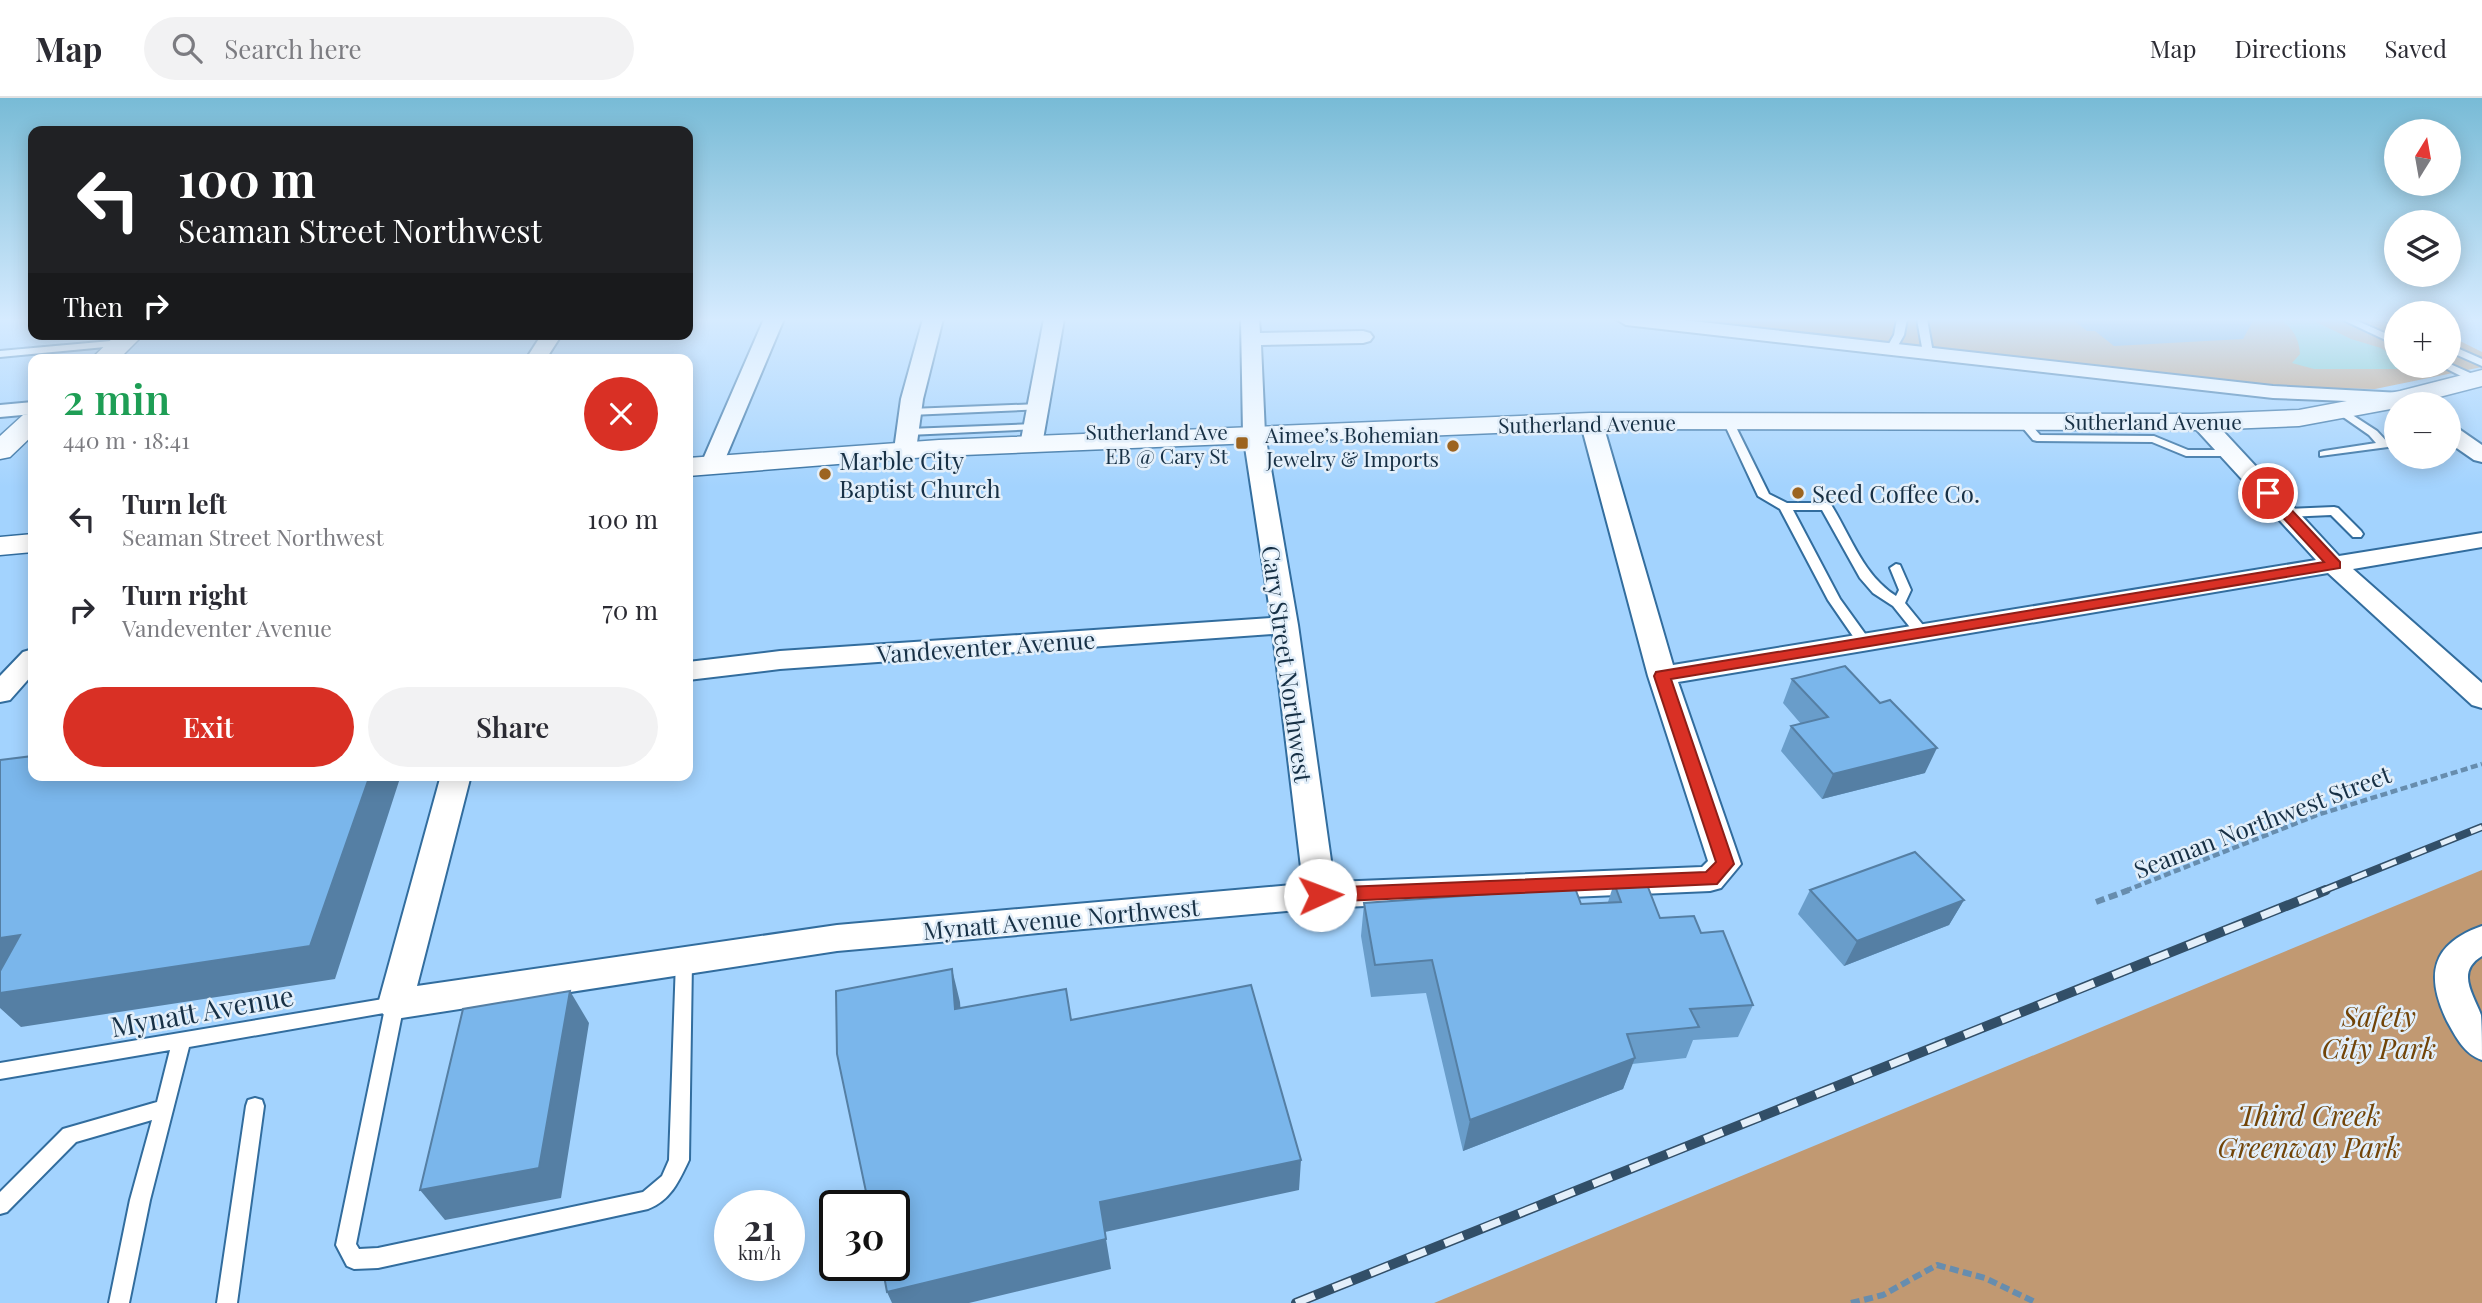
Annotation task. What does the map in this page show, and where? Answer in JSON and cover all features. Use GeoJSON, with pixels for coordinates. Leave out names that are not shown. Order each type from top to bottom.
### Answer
{"type":"FeatureCollection","features":[{"type":"Feature","properties":{"kind":"street"},"geometry":{"type":"LineString","coordinates":[[700,465],[745,375]]}},
{"type":"Feature","properties":{"kind":"street"},"geometry":{"type":"LineString","coordinates":[[908,431],[920,375]]}},
{"type":"Feature","properties":{"kind":"street"},"geometry":{"type":"LineString","coordinates":[[1035,426],[1044,375]]}},
{"type":"Feature","properties":{"kind":"street","name":"Cary Street Northwest"},"geometry":{"type":"LineString","coordinates":[[1252,375],[1254,434],[1285,625],[1320,895]]}},
{"type":"Feature","properties":{"kind":"street"},"geometry":{"type":"LineString","coordinates":[[2125,375],[2273,392],[2384,400]]}},
{"type":"Feature","properties":{"kind":"street","name":"Sutherland Avenue"},"geometry":{"type":"LineString","coordinates":[[2431,392],[2474,375]]}},
{"type":"Feature","properties":{"kind":"street","name":"Sutherland Avenue"},"geometry":{"type":"LineString","coordinates":[[700,465],[908,431],[1035,426],[1254,434],[1591,421],[2202,422],[2299,418],[2384,405]]}},
{"type":"Feature","properties":{"kind":"street"},"geometry":{"type":"LineString","coordinates":[[0,411],[28,408]]}},
{"type":"Feature","properties":{"kind":"street"},"geometry":{"type":"LineString","coordinates":[[1591,421],[1662,676],[2482,540]]}},
{"type":"Feature","properties":{"kind":"street"},"geometry":{"type":"LineString","coordinates":[[2202,422],[2334,565],[2482,698]]}},
{"type":"Feature","properties":{"kind":"street"},"geometry":{"type":"LineString","coordinates":[[0,451],[28,426]]}},
{"type":"Feature","properties":{"kind":"street"},"geometry":{"type":"LineString","coordinates":[[2461,441],[2482,455]]}},
{"type":"Feature","properties":{"kind":"street"},"geometry":{"type":"LineString","coordinates":[[0,546],[28,543]]}},
{"type":"Feature","properties":{"kind":"street","name":"Vandeventer Avenue"},"geometry":{"type":"LineString","coordinates":[[693,670],[780,660],[1285,625]]}},
{"type":"Feature","properties":{"kind":"street"},"geometry":{"type":"LineString","coordinates":[[0,693],[28,662]]}},
{"type":"Feature","properties":{"kind":"street","name":"Mynatt Avenue Northwest"},"geometry":{"type":"LineString","coordinates":[[395,1004],[837,938],[1320,895],[1710,879],[1726,864],[1662,676]]}},
{"type":"Feature","properties":{"kind":"street"},"geometry":{"type":"LineString","coordinates":[[395,1004],[454,781]]}},
{"type":"Feature","properties":{"kind":"street"},"geometry":{"type":"LineString","coordinates":[[2482,940],[2458,954],[2449,981],[2457,1010],[2482,1045]]}},
{"type":"Feature","properties":{"kind":"lane"},"geometry":{"type":"LineString","coordinates":[[908,431],[990,409],[1035,426]]}},
{"type":"Feature","properties":{"kind":"lane"},"geometry":{"type":"LineString","coordinates":[[988,429],[990,409]]}},
{"type":"Feature","properties":{"kind":"lane"},"geometry":{"type":"LineString","coordinates":[[2324,454],[2384,445],[2374,433],[2340,410]]}},
{"type":"Feature","properties":{"kind":"lane"},"geometry":{"type":"LineString","coordinates":[[1728,421],[1764,496],[1785,507],[1826,506],[1864,575],[1878,590],[1898,603],[1922,633]]}},
{"type":"Feature","properties":{"kind":"lane"},"geometry":{"type":"LineString","coordinates":[[2021,421],[2037,438],[2154,439],[2186,453],[2231,453]]}},
{"type":"Feature","properties":{"kind":"lane"},"geometry":{"type":"LineString","coordinates":[[908,431],[1035,426]]}},
{"type":"Feature","properties":{"kind":"lane"},"geometry":{"type":"LineString","coordinates":[[1785,507],[1834,600],[1864,642]]}},
{"type":"Feature","properties":{"kind":"lane"},"geometry":{"type":"LineString","coordinates":[[2287,513],[2334,512],[2357,534]]}},
{"type":"Feature","properties":{"kind":"lane"},"geometry":{"type":"LineString","coordinates":[[1896,568],[1905,590],[1898,603]]}},
{"type":"Feature","properties":{"kind":"lane"},"geometry":{"type":"LineString","coordinates":[[395,1004],[346,1245],[354,1259],[378,1258],[648,1200],[669,1182],[679,1160],[684,961]]}},
{"type":"Feature","properties":{"kind":"lane","name":"Mynatt Avenue"},"geometry":{"type":"LineString","coordinates":[[9,1069],[395,1004]]}},
{"type":"Feature","properties":{"kind":"lane"},"geometry":{"type":"LineString","coordinates":[[119,1303],[141,1200],[182,1040]]}},
{"type":"Feature","properties":{"kind":"lane"},"geometry":{"type":"LineString","coordinates":[[227,1303],[256,1106]]}},
{"type":"Feature","properties":{"kind":"lane"},"geometry":{"type":"LineString","coordinates":[[0,1205],[70,1135],[164,1108]]}},
{"type":"Feature","properties":{"kind":"path","name":"Seaman Northwest Street"},"geometry":{"type":"LineString","coordinates":[[2096,902],[2294,823],[2418,781],[2482,764]]}},
{"type":"Feature","properties":{"kind":"path"},"geometry":{"type":"LineString","coordinates":[[1851,1303],[1883,1295],[1937,1265],[1985,1278],[2036,1303]]}},
{"type":"Feature","properties":{"kind":"green space"},"geometry":{"type":"Polygon","coordinates":[[[2162,375],[2384,375],[2384,378],[2428,378],[2375,389],[2266,387],[2162,375]]]}},
{"type":"Feature","properties":{"kind":"green space","name":"Third Creek Greenway Park"},"geometry":{"type":"Polygon","coordinates":[[[2482,870],[2482,1303],[1434,1303],[2482,870]]]}},
{"type":"Feature","properties":{"kind":"building"},"geometry":{"type":"Polygon","coordinates":[[[1845,666],[1880,703],[1890,700],[1937,748],[1833,774],[1791,726],[1828,717],[1792,679],[1845,666]]]}},
{"type":"Feature","properties":{"kind":"building"},"geometry":{"type":"Polygon","coordinates":[[[28,757],[28,781],[368,781],[310,946],[0,993],[0,971],[20,935],[0,938],[0,760],[28,757]]]}},
{"type":"Feature","properties":{"kind":"building"},"geometry":{"type":"Polygon","coordinates":[[[1915,852],[1964,900],[1857,941],[1810,890],[1915,852]]]}},
{"type":"Feature","properties":{"kind":"building"},"geometry":{"type":"Polygon","coordinates":[[[1646,882],[1660,918],[1694,916],[1701,933],[1723,931],[1753,1005],[1690,1009],[1699,1027],[1627,1034],[1635,1058],[1470,1120],[1432,960],[1375,965],[1364,903],[1575,888],[1581,904],[1621,902],[1614,883],[1646,882]]]}},
{"type":"Feature","properties":{"kind":"building"},"geometry":{"type":"Polygon","coordinates":[[[952,969],[955,1009],[1066,989],[1071,1020],[1251,985],[1301,1160],[1100,1202],[1106,1239],[887,1292],[885,1281],[910,1281],[910,1190],[866,1190],[837,1054],[836,991],[952,969]]]}},
{"type":"Feature","properties":{"kind":"building"},"geometry":{"type":"Polygon","coordinates":[[[570,991],[539,1168],[420,1190],[463,1009],[570,991]]]}},
{"type":"Feature","properties":{"kind":"railway"},"geometry":{"type":"LineString","coordinates":[[2322,891],[2482,827]]}},
{"type":"Feature","properties":{"kind":"railway"},"geometry":{"type":"LineString","coordinates":[[1296,1303],[2326,890]]}},
{"type":"Feature","properties":{"kind":"place","name":"Sutherland Ave EB @ Cary St"},"geometry":{"type":"Point","coordinates":[1242,443]}},
{"type":"Feature","properties":{"kind":"place","name":"Aimee’s Bohemian Jewelry & Imports"},"geometry":{"type":"Point","coordinates":[1453,446]}},
{"type":"Feature","properties":{"kind":"place","name":"Marble City Baptist Church"},"geometry":{"type":"Point","coordinates":[825,474]}},
{"type":"Feature","properties":{"kind":"place","name":"Seed Coffee Co."},"geometry":{"type":"Point","coordinates":[1798,493]}},
{"type":"Feature","properties":{"kind":"route"},"geometry":{"type":"LineString","coordinates":[[1320,895],[1710,879],[1726,864],[1662,676],[2334,565],[2268,493]]}},
{"type":"Feature","properties":{"kind":"park label","name":"Safety City Park"},"geometry":{"type":"Point","coordinates":[2379,1031]}}]}
